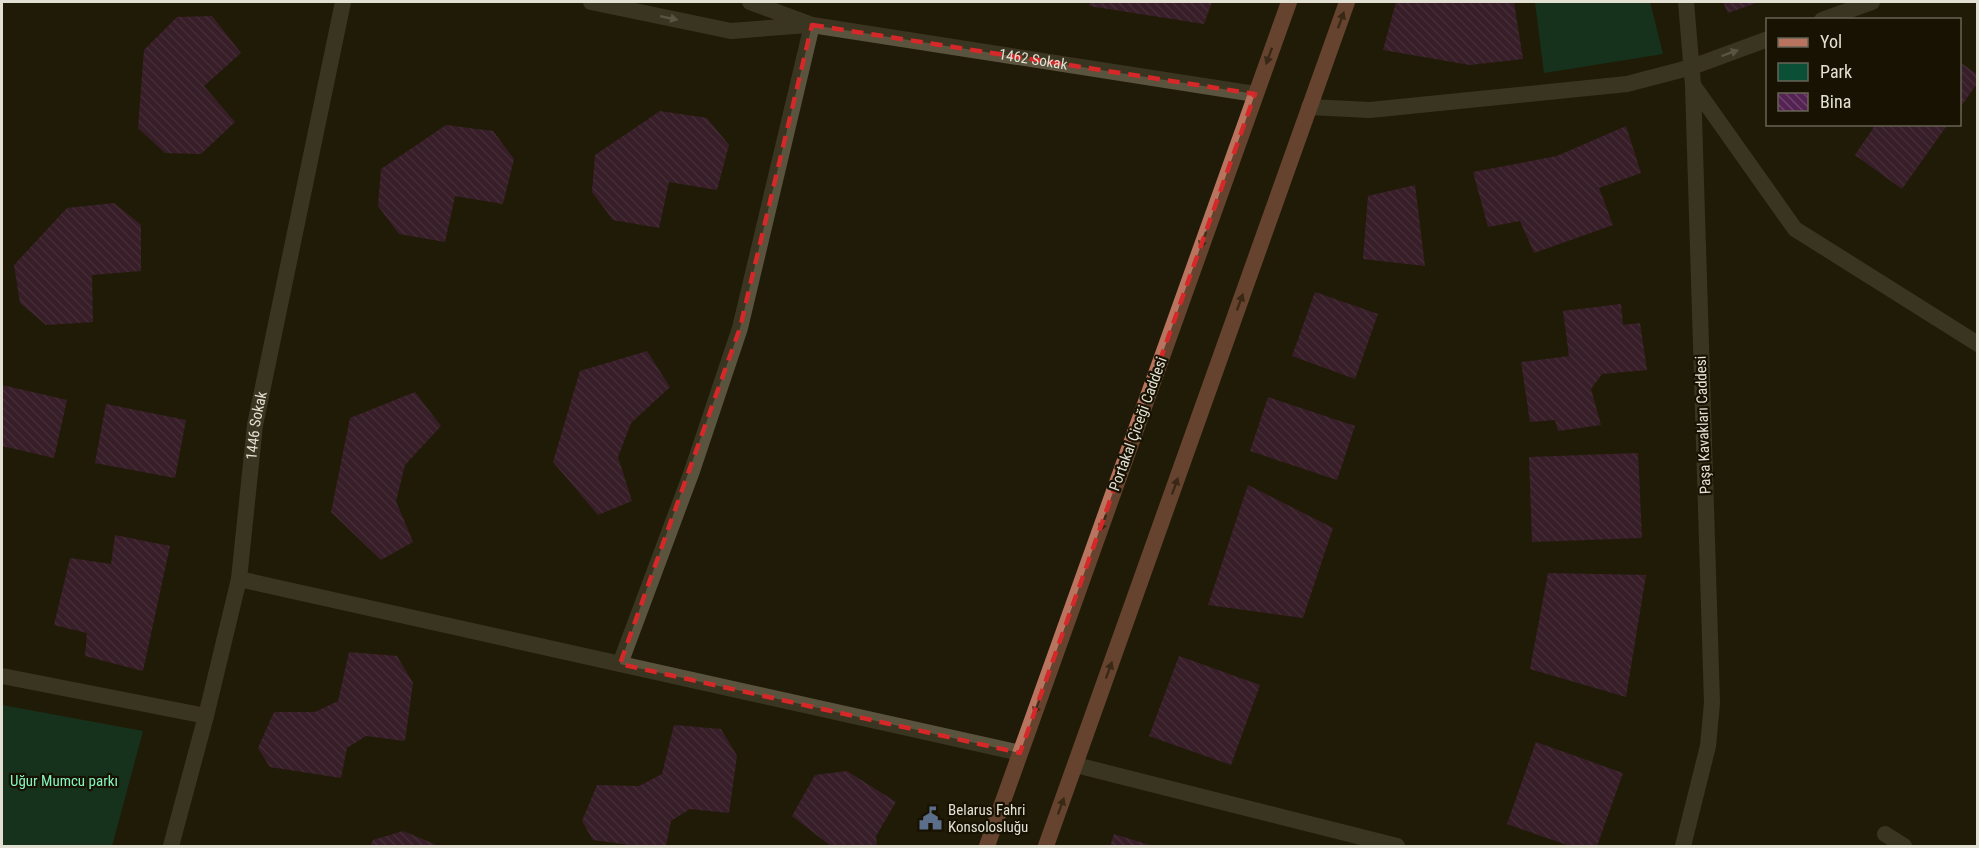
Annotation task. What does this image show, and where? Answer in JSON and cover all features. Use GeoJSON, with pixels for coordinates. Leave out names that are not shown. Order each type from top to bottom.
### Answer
{"type":"FeatureCollection","features":[{"type":"Feature","properties":{"kind":"main road","name":"Portakal Çiceği Caddesi"},"geometry":{"type":"LineString","coordinates":[[987,846],[1289,2]]}},
{"type":"Feature","properties":{"kind":"main road"},"geometry":{"type":"LineString","coordinates":[[1046,846],[1347,2]]}},
{"type":"Feature","properties":{"kind":"street","name":"1446 Sokak"},"geometry":{"type":"LineString","coordinates":[[171,846],[206,716],[239,579],[255,425],[343,2]]}},
{"type":"Feature","properties":{"kind":"street","name":"1462 Sokak"},"geometry":{"type":"LineString","coordinates":[[591,2],[731,32],[812,25]]}},
{"type":"Feature","properties":{"kind":"street","name":"1462 Sokak"},"geometry":{"type":"LineString","coordinates":[[750,2],[812,25],[1255,94]]}},
{"type":"Feature","properties":{"kind":"street","name":"Paşa Kavakları Caddesi"},"geometry":{"type":"LineString","coordinates":[[1683,846],[1708,746],[1712,703],[1693,85],[1686,2]]}},
{"type":"Feature","properties":{"kind":"street"},"geometry":{"type":"LineString","coordinates":[[1828,18],[1872,2]]}},
{"type":"Feature","properties":{"kind":"street"},"geometry":{"type":"LineString","coordinates":[[620,664],[692,471],[740,328],[812,25]]}},
{"type":"Feature","properties":{"kind":"street"},"geometry":{"type":"LineString","coordinates":[[1310,107],[1370,110],[1628,84],[1692,67],[1766,39]]}},
{"type":"Feature","properties":{"kind":"street"},"geometry":{"type":"LineString","coordinates":[[1693,85],[1796,229],[1977,344]]}},
{"type":"Feature","properties":{"kind":"street"},"geometry":{"type":"LineString","coordinates":[[239,579],[1020,753]]}},
{"type":"Feature","properties":{"kind":"street"},"geometry":{"type":"LineString","coordinates":[[2,676],[206,716]]}},
{"type":"Feature","properties":{"kind":"street"},"geometry":{"type":"LineString","coordinates":[[1076,765],[1397,846]]}},
{"type":"Feature","properties":{"kind":"street"},"geometry":{"type":"LineString","coordinates":[[1885,834],[1904,846]]}},
{"type":"Feature","properties":{"kind":"highlighted area"},"geometry":{"type":"Polygon","coordinates":[[[812,25],[1255,94],[1020,753],[620,664],[740,328],[812,25]]]}},
{"type":"Feature","properties":{"kind":"green space"},"geometry":{"type":"Polygon","coordinates":[[[1535,2],[1650,2],[1663,54],[1544,73],[1535,2]]]}},
{"type":"Feature","properties":{"kind":"green space","name":"Uğur Mumcu parkı"},"geometry":{"type":"Polygon","coordinates":[[[2,705],[143,731],[112,846],[2,846],[2,705]]]}},
{"type":"Feature","properties":{"kind":"building"},"geometry":{"type":"Polygon","coordinates":[[[1090,2],[1212,2],[1204,24],[1089,6],[1090,2]]]}},
{"type":"Feature","properties":{"kind":"building"},"geometry":{"type":"Polygon","coordinates":[[[1396,2],[1514,2],[1523,59],[1470,65],[1383,50],[1396,2]]]}},
{"type":"Feature","properties":{"kind":"building"},"geometry":{"type":"Polygon","coordinates":[[[1723,2],[1759,2],[1728,13],[1723,2]]]}},
{"type":"Feature","properties":{"kind":"building"},"geometry":{"type":"Polygon","coordinates":[[[212,16],[241,53],[204,86],[235,122],[201,154],[165,153],[138,128],[144,50],[177,17],[212,16]]]}},
{"type":"Feature","properties":{"kind":"building"},"geometry":{"type":"Polygon","coordinates":[[[1961,63],[1978,75],[1978,82],[1961,107],[1961,63]]]}},
{"type":"Feature","properties":{"kind":"building"},"geometry":{"type":"Polygon","coordinates":[[[660,111],[707,118],[729,145],[717,190],[669,182],[659,228],[613,220],[592,192],[595,155],[660,111]]]}},
{"type":"Feature","properties":{"kind":"building"},"geometry":{"type":"Polygon","coordinates":[[[446,125],[493,131],[514,159],[503,204],[455,196],[445,242],[399,234],[378,206],[381,169],[446,125]]]}},
{"type":"Feature","properties":{"kind":"building"},"geometry":{"type":"Polygon","coordinates":[[[1626,126],[1641,173],[1599,188],[1613,225],[1534,253],[1520,221],[1488,227],[1473,172],[1557,156],[1626,126]]]}},
{"type":"Feature","properties":{"kind":"building"},"geometry":{"type":"Polygon","coordinates":[[[1875,126],[1947,126],[1902,189],[1855,155],[1875,126]]]}},
{"type":"Feature","properties":{"kind":"building"},"geometry":{"type":"Polygon","coordinates":[[[1415,185],[1425,266],[1363,259],[1368,196],[1415,185]]]}},
{"type":"Feature","properties":{"kind":"building"},"geometry":{"type":"Polygon","coordinates":[[[114,203],[141,225],[141,271],[92,275],[93,322],[46,325],[20,303],[14,265],[67,208],[114,203]]]}},
{"type":"Feature","properties":{"kind":"building"},"geometry":{"type":"Polygon","coordinates":[[[1315,292],[1378,314],[1355,379],[1292,356],[1315,292]]]}},
{"type":"Feature","properties":{"kind":"building"},"geometry":{"type":"Polygon","coordinates":[[[1621,304],[1623,325],[1640,323],[1647,370],[1602,374],[1591,389],[1601,425],[1558,431],[1555,420],[1530,422],[1521,362],[1569,356],[1563,311],[1621,304]]]}},
{"type":"Feature","properties":{"kind":"building"},"geometry":{"type":"Polygon","coordinates":[[[647,351],[670,387],[631,423],[618,457],[632,501],[598,515],[553,462],[580,371],[647,351]]]}},
{"type":"Feature","properties":{"kind":"building"},"geometry":{"type":"Polygon","coordinates":[[[2,385],[67,400],[54,458],[2,446],[2,385]]]}},
{"type":"Feature","properties":{"kind":"building"},"geometry":{"type":"Polygon","coordinates":[[[415,392],[441,426],[405,465],[396,501],[413,542],[381,560],[331,512],[350,418],[415,392]]]}},
{"type":"Feature","properties":{"kind":"building"},"geometry":{"type":"Polygon","coordinates":[[[1268,397],[1355,426],[1337,480],[1250,451],[1268,397]]]}},
{"type":"Feature","properties":{"kind":"building"},"geometry":{"type":"Polygon","coordinates":[[[106,404],[186,420],[175,478],[95,463],[106,404]]]}},
{"type":"Feature","properties":{"kind":"building"},"geometry":{"type":"Polygon","coordinates":[[[1638,453],[1642,538],[1532,542],[1529,457],[1638,453]]]}},
{"type":"Feature","properties":{"kind":"building"},"geometry":{"type":"Polygon","coordinates":[[[1248,485],[1333,528],[1303,618],[1208,605],[1248,485]]]}},
{"type":"Feature","properties":{"kind":"building"},"geometry":{"type":"Polygon","coordinates":[[[115,535],[170,546],[143,671],[85,656],[87,633],[54,625],[70,558],[111,564],[115,535]]]}},
{"type":"Feature","properties":{"kind":"building"},"geometry":{"type":"Polygon","coordinates":[[[1548,573],[1646,575],[1626,697],[1530,669],[1548,573]]]}},
{"type":"Feature","properties":{"kind":"building"},"geometry":{"type":"Polygon","coordinates":[[[349,652],[397,656],[413,683],[405,741],[366,736],[347,748],[341,778],[270,767],[258,748],[274,712],[315,712],[338,701],[349,652]]]}},
{"type":"Feature","properties":{"kind":"building"},"geometry":{"type":"Polygon","coordinates":[[[1179,656],[1260,685],[1231,765],[1149,736],[1179,656]]]}},
{"type":"Feature","properties":{"kind":"building"},"geometry":{"type":"Polygon","coordinates":[[[674,725],[721,729],[737,756],[729,813],[690,809],[671,821],[666,846],[638,846],[593,840],[582,821],[597,785],[639,786],[662,774],[674,725]]]}},
{"type":"Feature","properties":{"kind":"building"},"geometry":{"type":"Polygon","coordinates":[[[1536,742],[1623,773],[1597,846],[1570,846],[1507,824],[1536,742]]]}},
{"type":"Feature","properties":{"kind":"building"},"geometry":{"type":"Polygon","coordinates":[[[847,771],[896,802],[876,836],[877,846],[831,846],[792,816],[815,775],[847,771]]]}},
{"type":"Feature","properties":{"kind":"building"},"geometry":{"type":"Polygon","coordinates":[[[403,831],[439,846],[370,846],[373,840],[403,831]]]}},
{"type":"Feature","properties":{"kind":"building"},"geometry":{"type":"Polygon","coordinates":[[[1114,834],[1153,846],[1110,846],[1114,834]]]}},
{"type":"Feature","properties":{"kind":"place","name":"Belarus Fahri Konsolosluğu"},"geometry":{"type":"Point","coordinates":[930,819]}}]}
